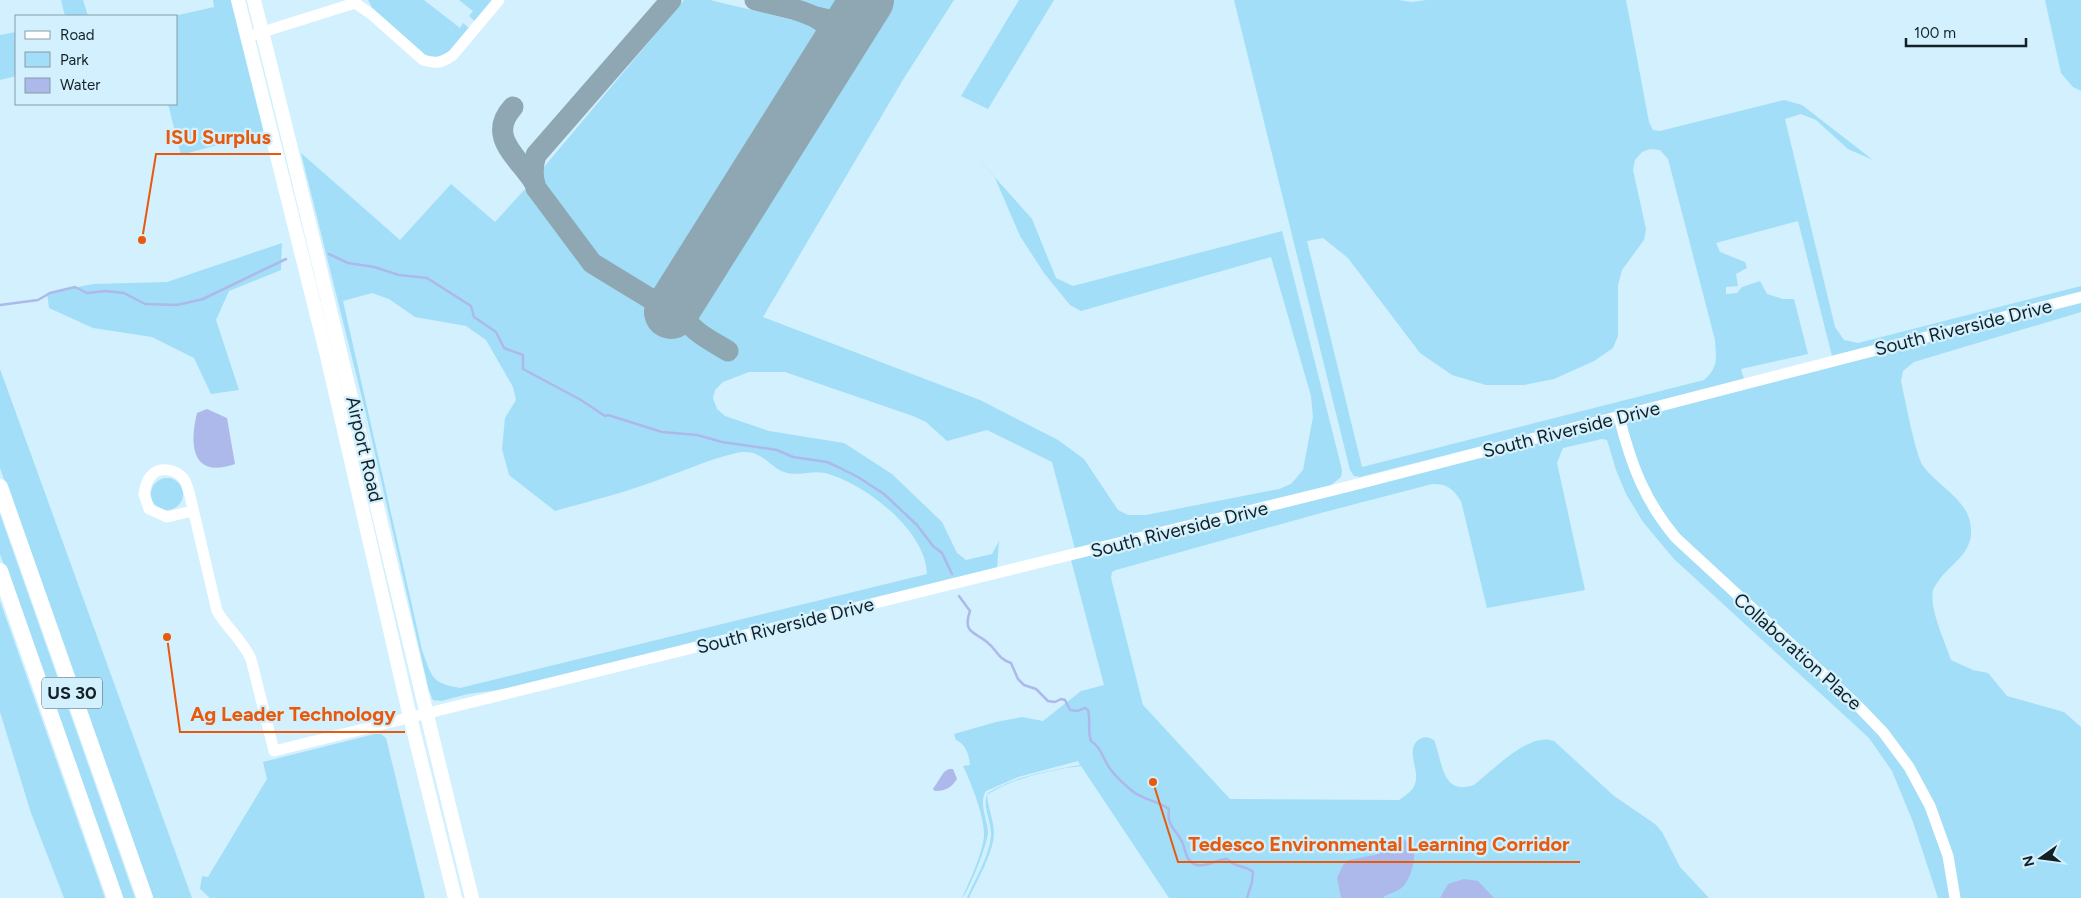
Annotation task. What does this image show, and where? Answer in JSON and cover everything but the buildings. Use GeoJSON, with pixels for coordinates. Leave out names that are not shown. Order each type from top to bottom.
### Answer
{"type":"FeatureCollection","features":[{"type":"Feature","properties":{"kind":"highway","name":"US 30"},"geometry":{"type":"LineString","coordinates":[[0,487],[145,898]]}},
{"type":"Feature","properties":{"kind":"highway","name":"US 30"},"geometry":{"type":"LineString","coordinates":[[0,571],[116,898]]}},
{"type":"Feature","properties":{"kind":"main road","name":"Airport Road"},"geometry":{"type":"LineString","coordinates":[[238,0],[327,356],[410,717],[455,898]]}},
{"type":"Feature","properties":{"kind":"main road","name":"Airport Road"},"geometry":{"type":"LineString","coordinates":[[254,0],[348,379],[426,713],[472,898]]}},
{"type":"Feature","properties":{"kind":"street"},"geometry":{"type":"LineString","coordinates":[[247,37],[356,1],[423,60],[433,63],[444,62],[453,55],[500,0]]}},
{"type":"Feature","properties":{"kind":"street","name":"South Riverside Drive"},"geometry":{"type":"LineString","coordinates":[[193,511],[217,610],[224,622],[246,647],[251,659],[274,751],[1134,540],[2081,297]]}},
{"type":"Feature","properties":{"kind":"street","name":"Collaboration Place"},"geometry":{"type":"LineString","coordinates":[[1619,417],[1640,484],[1658,515],[1676,538],[1862,710],[1883,732],[1904,760],[1922,788],[1938,825],[1948,856],[1955,898]]}},
{"type":"Feature","properties":{"kind":"street"},"geometry":{"type":"LineString","coordinates":[[165,470],[172,471],[183,478],[193,511],[167,517],[149,509],[144,494],[151,476],[165,470]]}},
{"type":"Feature","properties":{"kind":"green space"},"geometry":{"type":"Polygon","coordinates":[[[61,0],[83,0],[88,15],[65,15],[61,0]]]}},
{"type":"Feature","properties":{"kind":"green space"},"geometry":{"type":"Polygon","coordinates":[[[213,0],[233,0],[264,130],[258,134],[181,155],[168,105],[178,105],[178,15],[214,7],[213,0]]]}},
{"type":"Feature","properties":{"kind":"green space"},"geometry":{"type":"Polygon","coordinates":[[[368,0],[424,0],[460,28],[463,23],[470,29],[445,58],[425,57],[375,13],[368,0]]]}},
{"type":"Feature","properties":{"kind":"green space"},"geometry":{"type":"Polygon","coordinates":[[[459,0],[495,0],[476,22],[469,16],[473,11],[459,0]]]}},
{"type":"Feature","properties":{"kind":"green space"},"geometry":{"type":"Polygon","coordinates":[[[684,0],[710,0],[813,25],[823,31],[826,41],[666,296],[651,292],[597,259],[543,186],[539,173],[684,0]]]}},
{"type":"Feature","properties":{"kind":"green space"},"geometry":{"type":"Polygon","coordinates":[[[777,0],[851,0],[841,16],[777,0]]]}},
{"type":"Feature","properties":{"kind":"green space"},"geometry":{"type":"Polygon","coordinates":[[[884,0],[954,0],[904,78],[763,317],[980,400],[1058,440],[1084,459],[1118,510],[1128,515],[1146,515],[1279,489],[1291,484],[1303,470],[1313,417],[1311,396],[1271,257],[1081,311],[1070,305],[1044,273],[1020,236],[995,178],[974,154],[1032,219],[1056,278],[1073,286],[1282,231],[1342,470],[1341,477],[1330,486],[1075,549],[1052,462],[987,430],[947,441],[926,422],[913,416],[785,372],[749,372],[723,382],[715,390],[713,398],[717,409],[725,416],[769,431],[844,443],[892,474],[942,522],[957,553],[966,560],[992,554],[999,541],[997,568],[512,688],[468,694],[441,701],[433,700],[429,691],[366,414],[301,153],[400,240],[451,184],[495,222],[525,189],[587,271],[723,358],[730,347],[694,324],[686,313],[884,0]],[[372,293],[343,301],[422,650],[431,673],[443,684],[460,688],[927,574],[924,557],[905,525],[874,498],[841,478],[816,472],[787,473],[753,453],[736,453],[638,487],[555,511],[509,475],[502,449],[505,418],[516,400],[513,387],[486,340],[466,326],[415,317],[389,299],[372,293]]]}},
{"type":"Feature","properties":{"kind":"green space"},"geometry":{"type":"Polygon","coordinates":[[[1019,0],[1054,0],[988,109],[961,96],[1019,0]]]}},
{"type":"Feature","properties":{"kind":"green space"},"geometry":{"type":"Polygon","coordinates":[[[1234,0],[1398,0],[1412,2],[1427,0],[1626,0],[1649,122],[1653,130],[1660,131],[1784,100],[1802,105],[1873,160],[1848,149],[1816,120],[1801,114],[1785,119],[1835,327],[1844,340],[1858,343],[2081,286],[2081,293],[1832,356],[1798,221],[1716,243],[1720,252],[1745,262],[1747,268],[1736,274],[1738,286],[1726,287],[1726,294],[1737,293],[1742,287],[1760,281],[1767,294],[1783,299],[1794,299],[1808,354],[1741,369],[1744,379],[1360,477],[1354,476],[1350,470],[1234,0]],[[1650,149],[1642,152],[1635,160],[1633,170],[1646,229],[1644,240],[1622,270],[1618,285],[1618,336],[1613,348],[1594,361],[1554,379],[1524,385],[1486,385],[1452,375],[1420,353],[1348,258],[1323,238],[1307,241],[1362,467],[1704,380],[1709,375],[1716,362],[1715,340],[1668,159],[1660,150],[1650,149]]]}},
{"type":"Feature","properties":{"kind":"green space"},"geometry":{"type":"Polygon","coordinates":[[[2045,0],[2081,0],[2081,91],[2073,87],[2061,73],[2045,0]]]}},
{"type":"Feature","properties":{"kind":"green space"},"geometry":{"type":"Polygon","coordinates":[[[15,32],[15,76],[0,80],[0,35],[15,32]]]}},
{"type":"Feature","properties":{"kind":"green space"},"geometry":{"type":"Polygon","coordinates":[[[282,243],[281,270],[229,291],[216,320],[239,390],[211,394],[194,358],[152,337],[93,328],[49,308],[47,293],[93,284],[167,282],[282,243]]]}},
{"type":"Feature","properties":{"kind":"green space"},"geometry":{"type":"Polygon","coordinates":[[[2081,303],[2081,312],[1914,362],[1903,371],[1901,381],[1920,460],[1930,474],[1960,503],[1970,520],[1971,531],[1968,546],[1960,558],[1939,580],[1933,590],[1932,598],[1935,615],[1951,660],[1973,670],[1988,673],[2007,696],[2064,712],[2081,727],[2081,898],[1938,898],[1913,822],[1892,771],[1869,738],[1674,559],[1643,522],[1626,494],[1607,440],[1602,439],[1563,448],[1557,463],[1585,590],[1487,608],[1461,501],[1449,488],[1432,484],[1116,570],[1112,572],[1111,578],[1143,705],[1230,799],[1399,800],[1410,792],[1414,786],[1416,775],[1413,747],[1422,738],[1427,737],[1434,740],[1445,775],[1455,786],[1463,787],[1474,785],[1501,762],[1523,747],[1544,739],[1554,741],[1614,796],[1655,824],[1662,832],[1680,867],[1709,898],[1169,898],[1081,766],[1019,780],[996,789],[987,795],[998,787],[1020,778],[1080,765],[1078,761],[1018,777],[986,791],[983,801],[988,828],[987,839],[973,878],[962,898],[981,850],[984,828],[977,800],[963,766],[970,765],[968,754],[965,747],[956,740],[954,734],[1022,717],[1043,721],[1081,691],[1104,685],[1071,560],[1347,492],[2081,303]]]}},
{"type":"Feature","properties":{"kind":"green space"},"geometry":{"type":"Polygon","coordinates":[[[0,369],[192,898],[152,898],[148,887],[0,468],[0,369]]]}},
{"type":"Feature","properties":{"kind":"green space"},"geometry":{"type":"Polygon","coordinates":[[[167,478],[179,482],[183,494],[179,506],[167,510],[155,506],[151,494],[155,482],[167,478]]]}},
{"type":"Feature","properties":{"kind":"green space"},"geometry":{"type":"Polygon","coordinates":[[[0,514],[135,898],[122,898],[0,554],[0,514]]]}},
{"type":"Feature","properties":{"kind":"green space"},"geometry":{"type":"Polygon","coordinates":[[[0,601],[105,898],[64,898],[31,813],[0,712],[0,601]]]}},
{"type":"Feature","properties":{"kind":"green space"},"geometry":{"type":"Polygon","coordinates":[[[381,734],[386,738],[425,898],[210,898],[200,889],[202,876],[208,877],[267,779],[263,762],[381,734]]]}},
{"type":"Feature","properties":{"kind":"green space"},"geometry":{"type":"Polygon","coordinates":[[[987,795],[994,829],[993,842],[984,867],[969,898],[967,898],[985,860],[990,844],[991,831],[986,808],[987,795]]]}},
{"type":"Feature","properties":{"kind":"water"},"geometry":{"type":"Polygon","coordinates":[[[207,409],[227,418],[235,464],[210,467],[202,463],[197,456],[194,448],[194,437],[197,413],[207,409]]]}},
{"type":"Feature","properties":{"kind":"water"},"geometry":{"type":"Polygon","coordinates":[[[953,769],[957,779],[948,788],[935,791],[933,789],[944,772],[953,769]]]}},
{"type":"Feature","properties":{"kind":"water"},"geometry":{"type":"Polygon","coordinates":[[[1399,838],[1411,843],[1414,853],[1413,867],[1404,885],[1383,898],[1341,898],[1337,878],[1343,865],[1349,860],[1379,854],[1399,838]]]}},
{"type":"Feature","properties":{"kind":"water"},"geometry":{"type":"Polygon","coordinates":[[[1464,879],[1478,881],[1494,898],[1440,898],[1448,884],[1464,879]]]}},
{"type":"Feature","properties":{"kind":"waterway"},"geometry":{"type":"LineString","coordinates":[[329,254],[348,263],[374,267],[399,275],[427,278],[471,306],[474,317],[496,332],[504,348],[523,355],[523,369],[581,400],[605,416],[608,415],[662,432],[697,435],[722,442],[777,450],[793,457],[827,462],[858,477],[884,494],[917,525],[933,546],[942,553],[952,574]]}},
{"type":"Feature","properties":{"kind":"waterway"},"geometry":{"type":"LineString","coordinates":[[0,305],[38,300],[50,293],[75,287],[87,293],[106,291],[124,293],[145,304],[177,305],[203,299],[286,259]]}},
{"type":"Feature","properties":{"kind":"waterway"},"geometry":{"type":"LineString","coordinates":[[959,596],[970,611],[968,624],[971,631],[987,642],[1000,657],[1011,663],[1018,679],[1024,685],[1036,689],[1048,701],[1065,700],[1070,710],[1077,711],[1085,708],[1088,710],[1091,741],[1098,747],[1108,766],[1135,793],[1169,809],[1169,820],[1193,864],[1209,864],[1227,859],[1233,864],[1253,872],[1247,898]]}},
{"type":"Feature","properties":{"kind":"taxiway"},"geometry":{"type":"LineString","coordinates":[[671,0],[536,155],[533,168],[534,180],[536,188],[592,263],[654,301],[668,301],[680,297],[685,317],[690,324],[703,336],[728,351]]}},
{"type":"Feature","properties":{"kind":"taxiway"},"geometry":{"type":"LineString","coordinates":[[755,0],[809,14],[821,21],[829,30],[833,41],[830,56],[791,119]]}},
{"type":"Feature","properties":{"kind":"taxiway"},"geometry":{"type":"LineString","coordinates":[[817,17],[833,20],[851,17],[866,0]]}},
{"type":"Feature","properties":{"kind":"taxiway"},"geometry":{"type":"LineString","coordinates":[[513,107],[505,118],[503,127],[504,137],[507,146],[534,182]]}},
{"type":"Feature","properties":{"kind":"runway"},"geometry":{"type":"LineString","coordinates":[[671,312],[867,0]]}},
{"type":"Feature","properties":{"kind":"place","name":"ISU Surplus"},"geometry":{"type":"Point","coordinates":[142,240]}},
{"type":"Feature","properties":{"kind":"place","name":"Ag Leader Technology"},"geometry":{"type":"Point","coordinates":[167,637]}},
{"type":"Feature","properties":{"kind":"place","name":"Tedesco Environmental Learning Corridor"},"geometry":{"type":"Point","coordinates":[1153,782]}}]}
